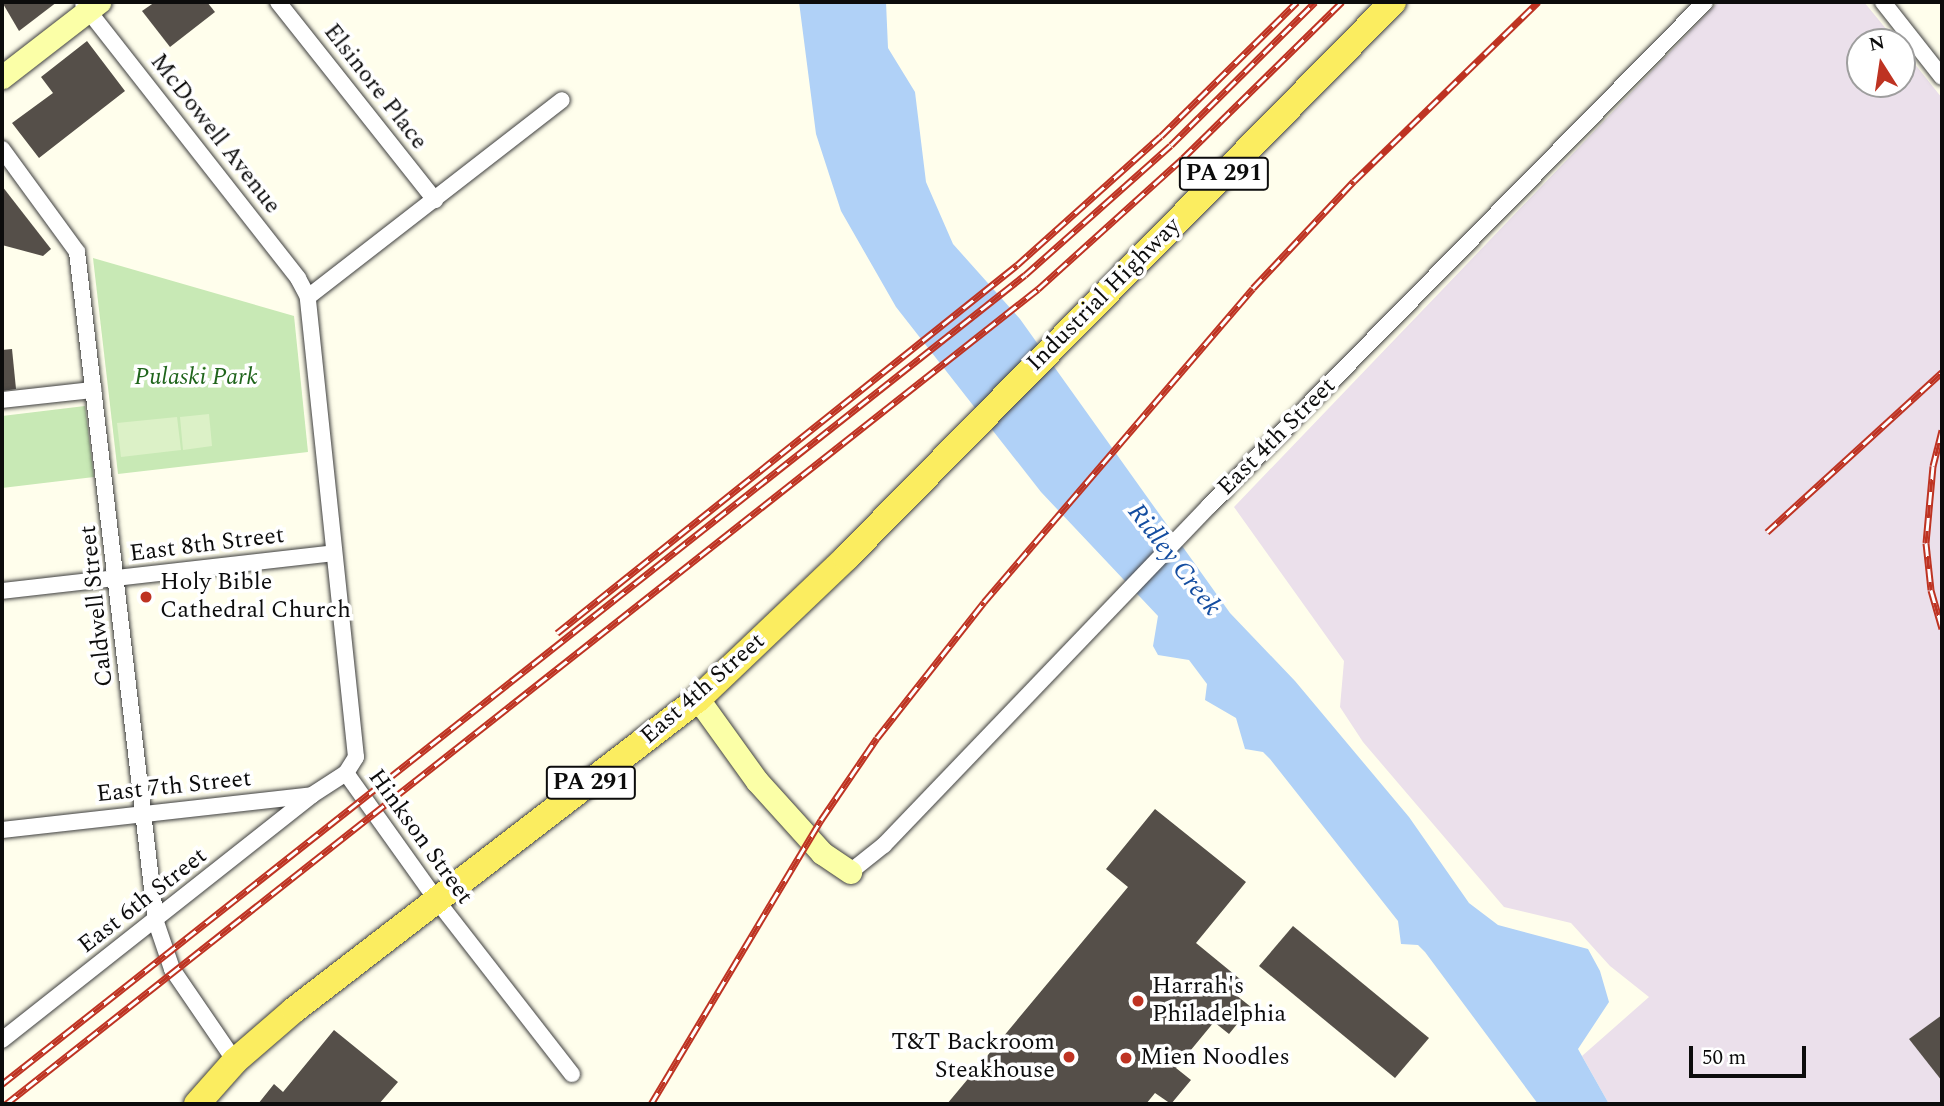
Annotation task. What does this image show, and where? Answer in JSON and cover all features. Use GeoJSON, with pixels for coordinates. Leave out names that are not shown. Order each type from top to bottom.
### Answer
{"type":"FeatureCollection","features":[{"type":"Feature","properties":{"kind":"main road","name":"Industrial Highway"},"geometry":{"type":"LineString","coordinates":[[1021,379],[1393,2]]}},
{"type":"Feature","properties":{"kind":"main road","name":"East 4th Street"},"geometry":{"type":"LineString","coordinates":[[197,1104],[236,1061],[294,1010],[438,902],[698,699],[846,558],[1021,379]]}},
{"type":"Feature","properties":{"kind":"street","name":"Elsinore Place"},"geometry":{"type":"LineString","coordinates":[[278,2],[435,200]]}},
{"type":"Feature","properties":{"kind":"street","name":"East 4th Street"},"geometry":{"type":"LineString","coordinates":[[850,872],[884,845],[1097,621],[1705,2]]}},
{"type":"Feature","properties":{"kind":"street"},"geometry":{"type":"LineString","coordinates":[[1883,2],[1942,77]]}},
{"type":"Feature","properties":{"kind":"street"},"geometry":{"type":"LineString","coordinates":[[2,77],[90,4]]}},
{"type":"Feature","properties":{"kind":"street","name":"McDowell Avenue"},"geometry":{"type":"LineString","coordinates":[[90,4],[298,278],[308,298]]}},
{"type":"Feature","properties":{"kind":"street"},"geometry":{"type":"LineString","coordinates":[[308,298],[562,100]]}},
{"type":"Feature","properties":{"kind":"street","name":"Caldwell Street"},"geometry":{"type":"LineString","coordinates":[[2,149],[78,253],[156,922],[172,969],[236,1061]]}},
{"type":"Feature","properties":{"kind":"street","name":"Hinkson Street"},"geometry":{"type":"LineString","coordinates":[[308,298],[356,757],[346,773],[438,902],[572,1074]]}},
{"type":"Feature","properties":{"kind":"street"},"geometry":{"type":"LineString","coordinates":[[2,400],[93,390]]}},
{"type":"Feature","properties":{"kind":"street","name":"East 8th Street"},"geometry":{"type":"LineString","coordinates":[[2,592],[333,553]]}},
{"type":"Feature","properties":{"kind":"street"},"geometry":{"type":"LineString","coordinates":[[698,699],[757,781],[822,853],[850,872]]}},
{"type":"Feature","properties":{"kind":"street","name":"East 7th Street"},"geometry":{"type":"LineString","coordinates":[[2,830],[312,795],[346,773]]}},
{"type":"Feature","properties":{"kind":"street","name":"East 6th Street"},"geometry":{"type":"LineString","coordinates":[[2,1040],[156,922],[312,795]]}},
{"type":"Feature","properties":{"kind":"shaded area"},"geometry":{"type":"Polygon","coordinates":[[[1718,2],[1864,2],[1885,28],[1846,28],[1846,98],[1916,98],[1916,66],[1942,98],[1942,1104],[1609,1104],[1582,1056],[1649,997],[1610,966],[1571,923],[1504,907],[1363,742],[1340,707],[1344,661],[1234,507],[1718,2]]]}},
{"type":"Feature","properties":{"kind":"green space","name":"Pulaski Park"},"geometry":{"type":"Polygon","coordinates":[[[93,258],[294,316],[308,452],[118,474],[93,258]]]}},
{"type":"Feature","properties":{"kind":"green space"},"geometry":{"type":"Polygon","coordinates":[[[85,406],[94,477],[2,488],[2,416],[85,406]]]}},
{"type":"Feature","properties":{"kind":"green space"},"geometry":{"type":"Polygon","coordinates":[[[209,414],[212,446],[183,450],[180,417],[209,414]]]}},
{"type":"Feature","properties":{"kind":"green space"},"geometry":{"type":"Polygon","coordinates":[[[177,417],[181,450],[121,457],[117,423],[177,417]]]}},
{"type":"Feature","properties":{"kind":"water","name":"Ridley Creek"},"geometry":{"type":"Polygon","coordinates":[[[799,2],[886,2],[888,48],[915,92],[926,182],[953,244],[1020,319],[1230,613],[1295,681],[1409,817],[1469,903],[1498,925],[1588,949],[1600,971],[1609,1002],[1578,1049],[1609,1104],[1538,1104],[1425,952],[1418,945],[1401,944],[1398,921],[1270,759],[1263,752],[1245,749],[1236,718],[1205,700],[1207,684],[1189,660],[1158,655],[1153,646],[1158,616],[1041,492],[896,307],[841,211],[816,134],[799,2]]]}},
{"type":"Feature","properties":{"kind":"building"},"geometry":{"type":"Polygon","coordinates":[[[2,2],[57,2],[19,31],[2,2]]]}},
{"type":"Feature","properties":{"kind":"building"},"geometry":{"type":"Polygon","coordinates":[[[155,2],[207,2],[215,12],[170,47],[142,11],[155,2]]]}},
{"type":"Feature","properties":{"kind":"building"},"geometry":{"type":"Polygon","coordinates":[[[87,41],[125,91],[39,158],[12,123],[53,93],[41,77],[87,41]]]}},
{"type":"Feature","properties":{"kind":"building"},"geometry":{"type":"Polygon","coordinates":[[[2,186],[51,249],[43,256],[2,245],[2,186]]]}},
{"type":"Feature","properties":{"kind":"building"},"geometry":{"type":"Polygon","coordinates":[[[12,349],[16,389],[2,391],[2,350],[12,349]]]}},
{"type":"Feature","properties":{"kind":"building","name":"Harrah's Philadelphia"},"geometry":{"type":"Polygon","coordinates":[[[1155,809],[1246,882],[1196,943],[1246,984],[1236,995],[1251,1007],[1229,1034],[1214,1022],[1176,1068],[1191,1080],[1171,1104],[1155,1093],[1146,1104],[947,1104],[1128,887],[1106,869],[1155,809]]]}},
{"type":"Feature","properties":{"kind":"building"},"geometry":{"type":"Polygon","coordinates":[[[1293,926],[1429,1038],[1395,1078],[1259,966],[1293,926]]]}},
{"type":"Feature","properties":{"kind":"building"},"geometry":{"type":"Polygon","coordinates":[[[1942,1015],[1942,1081],[1909,1039],[1942,1015]]]}},
{"type":"Feature","properties":{"kind":"building"},"geometry":{"type":"Polygon","coordinates":[[[334,1030],[398,1082],[379,1104],[258,1104],[274,1084],[283,1092],[334,1030]]]}},
{"type":"Feature","properties":{"kind":"railway"},"geometry":{"type":"LineString","coordinates":[[557,633],[1017,265],[1161,136],[1297,2]]}},
{"type":"Feature","properties":{"kind":"railway"},"geometry":{"type":"LineString","coordinates":[[2,1084],[1025,275],[1171,145],[1315,2]]}},
{"type":"Feature","properties":{"kind":"railway"},"geometry":{"type":"LineString","coordinates":[[6,1104],[1038,289],[1183,158],[1342,2]]}},
{"type":"Feature","properties":{"kind":"railway"},"geometry":{"type":"LineString","coordinates":[[651,1104],[821,820],[877,738],[984,602],[1253,288],[1354,181],[1538,2]]}},
{"type":"Feature","properties":{"kind":"railway"},"geometry":{"type":"LineString","coordinates":[[1767,532],[1942,372]]}},
{"type":"Feature","properties":{"kind":"railway"},"geometry":{"type":"LineString","coordinates":[[1942,430],[1933,466],[1926,543],[1931,590],[1942,628]]}},
{"type":"Feature","properties":{"kind":"place","name":"Holy Bible Cathedral Church"},"geometry":{"type":"Point","coordinates":[146,597]}},
{"type":"Feature","properties":{"kind":"place","name":"Harrah's Philadelphia"},"geometry":{"type":"Point","coordinates":[1138,1001]}},
{"type":"Feature","properties":{"kind":"place","name":"T&T Backroom Steakhouse"},"geometry":{"type":"Point","coordinates":[1069,1057]}},
{"type":"Feature","properties":{"kind":"place","name":"Mien Noodles"},"geometry":{"type":"Point","coordinates":[1126,1058]}}]}
